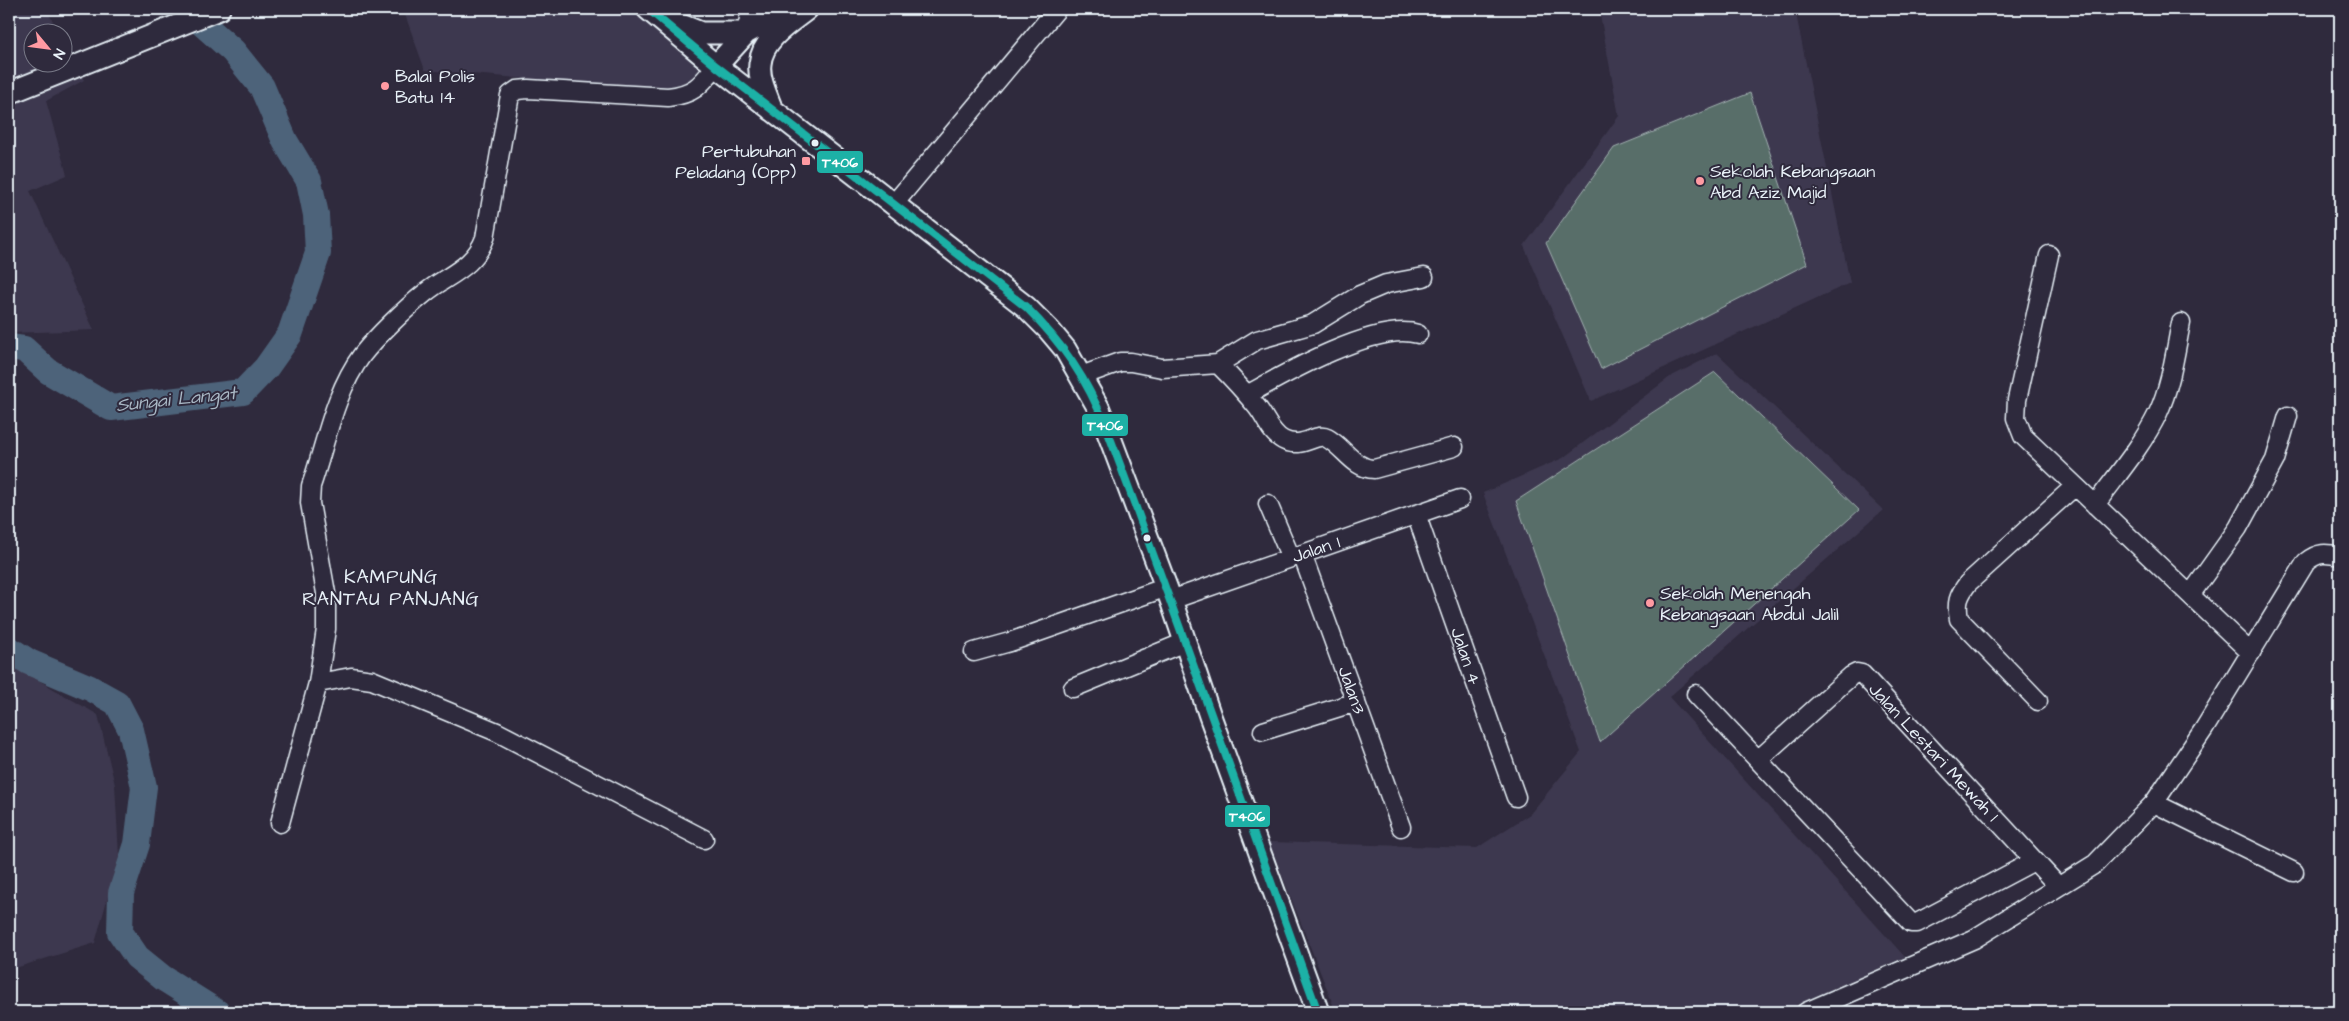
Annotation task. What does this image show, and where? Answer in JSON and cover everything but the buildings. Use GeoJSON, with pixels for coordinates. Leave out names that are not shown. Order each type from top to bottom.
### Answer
{"type":"FeatureCollection","features":[{"type":"Feature","properties":{"kind":"street"},"geometry":{"type":"LineString","coordinates":[[9,94],[220,9]]}},
{"type":"Feature","properties":{"kind":"street"},"geometry":{"type":"LineString","coordinates":[[648,9],[716,66],[1026,307],[1065,349],[1081,376],[1106,427],[1169,593],[1210,716],[1318,1012]]}},
{"type":"Feature","properties":{"kind":"street"},"geometry":{"type":"LineString","coordinates":[[655,9],[674,23],[701,33],[746,33]]}},
{"type":"Feature","properties":{"kind":"street"},"geometry":{"type":"LineString","coordinates":[[746,33],[751,9]]}},
{"type":"Feature","properties":{"kind":"street"},"geometry":{"type":"LineString","coordinates":[[280,823],[318,683],[326,629],[326,593],[310,503],[312,486],[342,388],[363,354],[411,305],[426,292],[474,260],[482,248],[510,95],[517,90],[528,89],[668,98],[685,95],[699,87],[746,33],[791,9]]}},
{"type":"Feature","properties":{"kind":"street"},"geometry":{"type":"LineString","coordinates":[[772,110],[762,82],[760,64],[766,47],[777,33],[807,9]]}},
{"type":"Feature","properties":{"kind":"street"},"geometry":{"type":"LineString","coordinates":[[893,205],[1057,9]]}},
{"type":"Feature","properties":{"kind":"street"},"geometry":{"type":"LineString","coordinates":[[2049,254],[2017,400],[2016,418],[2023,436],[2251,653]]}},
{"type":"Feature","properties":{"kind":"street"},"geometry":{"type":"LineString","coordinates":[[1081,376],[1120,362],[1131,362],[1162,368],[1218,364],[1257,340],[1313,324],[1360,295],[1386,284],[1424,277]]}},
{"type":"Feature","properties":{"kind":"street"},"geometry":{"type":"LineString","coordinates":[[2095,505],[2142,441],[2158,412],[2169,382],[2181,324]]}},
{"type":"Feature","properties":{"kind":"street"},"geometry":{"type":"LineString","coordinates":[[1248,395],[1296,368],[1378,335],[1408,331],[1418,334]]}},
{"type":"Feature","properties":{"kind":"street"},"geometry":{"type":"LineString","coordinates":[[1218,364],[1260,409],[1271,430],[1283,440],[1299,444],[1309,442],[1317,437],[1325,437],[1366,469],[1374,470],[1454,447]]}},
{"type":"Feature","properties":{"kind":"street"},"geometry":{"type":"LineString","coordinates":[[2191,594],[2238,528],[2275,460],[2288,416]]}},
{"type":"Feature","properties":{"kind":"street"},"geometry":{"type":"LineString","coordinates":[[2038,701],[1959,619],[1956,604],[1968,583],[2076,486]]}},
{"type":"Feature","properties":{"kind":"street","name":"Jalan 1"},"geometry":{"type":"LineString","coordinates":[[974,652],[1296,556],[1460,499]]}},
{"type":"Feature","properties":{"kind":"street","name":"Jalan3"},"geometry":{"type":"LineString","coordinates":[[1268,504],[1296,556],[1356,702],[1401,827]]}},
{"type":"Feature","properties":{"kind":"street","name":"Jalan 4"},"geometry":{"type":"LineString","coordinates":[[1416,514],[1516,797]]}},
{"type":"Feature","properties":{"kind":"street"},"geometry":{"type":"LineString","coordinates":[[1806,1012],[1974,939],[2095,864],[2154,803],[2204,729],[2306,562],[2315,555],[2325,553],[2340,556]]}},
{"type":"Feature","properties":{"kind":"street"},"geometry":{"type":"LineString","coordinates":[[1074,688],[1185,642]]}},
{"type":"Feature","properties":{"kind":"street","name":"Jalan Lestari Mewah 1"},"geometry":{"type":"LineString","coordinates":[[1758,760],[1851,676],[1857,673],[1862,674],[2058,886]]}},
{"type":"Feature","properties":{"kind":"street"},"geometry":{"type":"LineString","coordinates":[[318,683],[351,677],[372,680],[497,732],[704,839]]}},
{"type":"Feature","properties":{"kind":"street"},"geometry":{"type":"LineString","coordinates":[[1696,694],[1913,924],[2034,861]]}},
{"type":"Feature","properties":{"kind":"street"},"geometry":{"type":"LineString","coordinates":[[1264,731],[1356,702]]}},
{"type":"Feature","properties":{"kind":"street"},"geometry":{"type":"LineString","coordinates":[[2154,803],[2294,872]]}},
{"type":"Feature","properties":{"kind":"shaded area"},"geometry":{"type":"Polygon","coordinates":[[[9,9],[46,9],[53,22],[22,22],[22,72],[72,72],[72,57],[84,80],[46,101],[67,175],[30,191],[94,330],[9,333],[9,9]]]}},
{"type":"Feature","properties":{"kind":"shaded area"},"geometry":{"type":"Polygon","coordinates":[[[403,9],[636,9],[704,67],[688,87],[669,91],[425,70],[403,9]]]}},
{"type":"Feature","properties":{"kind":"shaded area","name":"Sekolah Kebangsaan Abd Aziz Majid"},"geometry":{"type":"Polygon","coordinates":[[[1599,9],[1795,9],[1850,283],[1591,401],[1524,246],[1619,116],[1599,9]]]}},
{"type":"Feature","properties":{"kind":"shaded area","name":"Sekolah Menengah Kebangsaan Abdul Jalil"},"geometry":{"type":"Polygon","coordinates":[[[1717,353],[1883,510],[1669,697],[1905,957],[1780,1012],[1336,1012],[1269,842],[1477,848],[1530,814],[1581,752],[1483,493],[1563,458],[1670,377],[1717,353]]]}},
{"type":"Feature","properties":{"kind":"shaded area"},"geometry":{"type":"Polygon","coordinates":[[[9,663],[98,715],[115,785],[119,857],[95,943],[9,970],[9,663]]]}},
{"type":"Feature","properties":{"kind":"green space"},"geometry":{"type":"Polygon","coordinates":[[[1750,93],[1807,264],[1601,369],[1546,243],[1614,148],[1750,93]]]}},
{"type":"Feature","properties":{"kind":"green space"},"geometry":{"type":"Polygon","coordinates":[[[1715,372],[1859,510],[1600,742],[1516,501],[1715,372]]]}},
{"type":"Feature","properties":{"kind":"waterway","name":"Sungai Langat"},"geometry":{"type":"LineString","coordinates":[[9,347],[24,349],[48,371],[111,408],[243,392],[266,368],[290,334],[318,253],[316,215],[309,181],[285,141],[262,87],[233,51],[186,9]]}},
{"type":"Feature","properties":{"kind":"waterway","name":"Sungai Langat"},"geometry":{"type":"LineString","coordinates":[[9,649],[29,662],[90,688],[117,703],[131,730],[144,787],[137,844],[121,893],[120,932],[137,957],[163,978],[217,1012]]}},
{"type":"Feature","properties":{"kind":"transit line","name":"T406"},"geometry":{"type":"LineString","coordinates":[[648,9],[716,66],[1026,307],[1073,363],[1091,393],[1106,427],[1318,1012]]}},
{"type":"Feature","properties":{"kind":"place","name":"Balai Polis Batu 14"},"geometry":{"type":"Point","coordinates":[385,86]}},
{"type":"Feature","properties":{"kind":"place","name":"Pertubuhan Peladang (Opp)"},"geometry":{"type":"Point","coordinates":[806,161]}},
{"type":"Feature","properties":{"kind":"place","name":"Sekolah Kebangsaan Abd Aziz Majid"},"geometry":{"type":"Point","coordinates":[1700,181]}},
{"type":"Feature","properties":{"kind":"place","name":"Sekolah Menengah Kebangsaan Abdul Jalil"},"geometry":{"type":"Point","coordinates":[1650,603]}},
{"type":"Feature","properties":{"kind":"district","name":"KAMPUNG RANTAU PANJANG"},"geometry":{"type":"Point","coordinates":[391,587]}}]}
